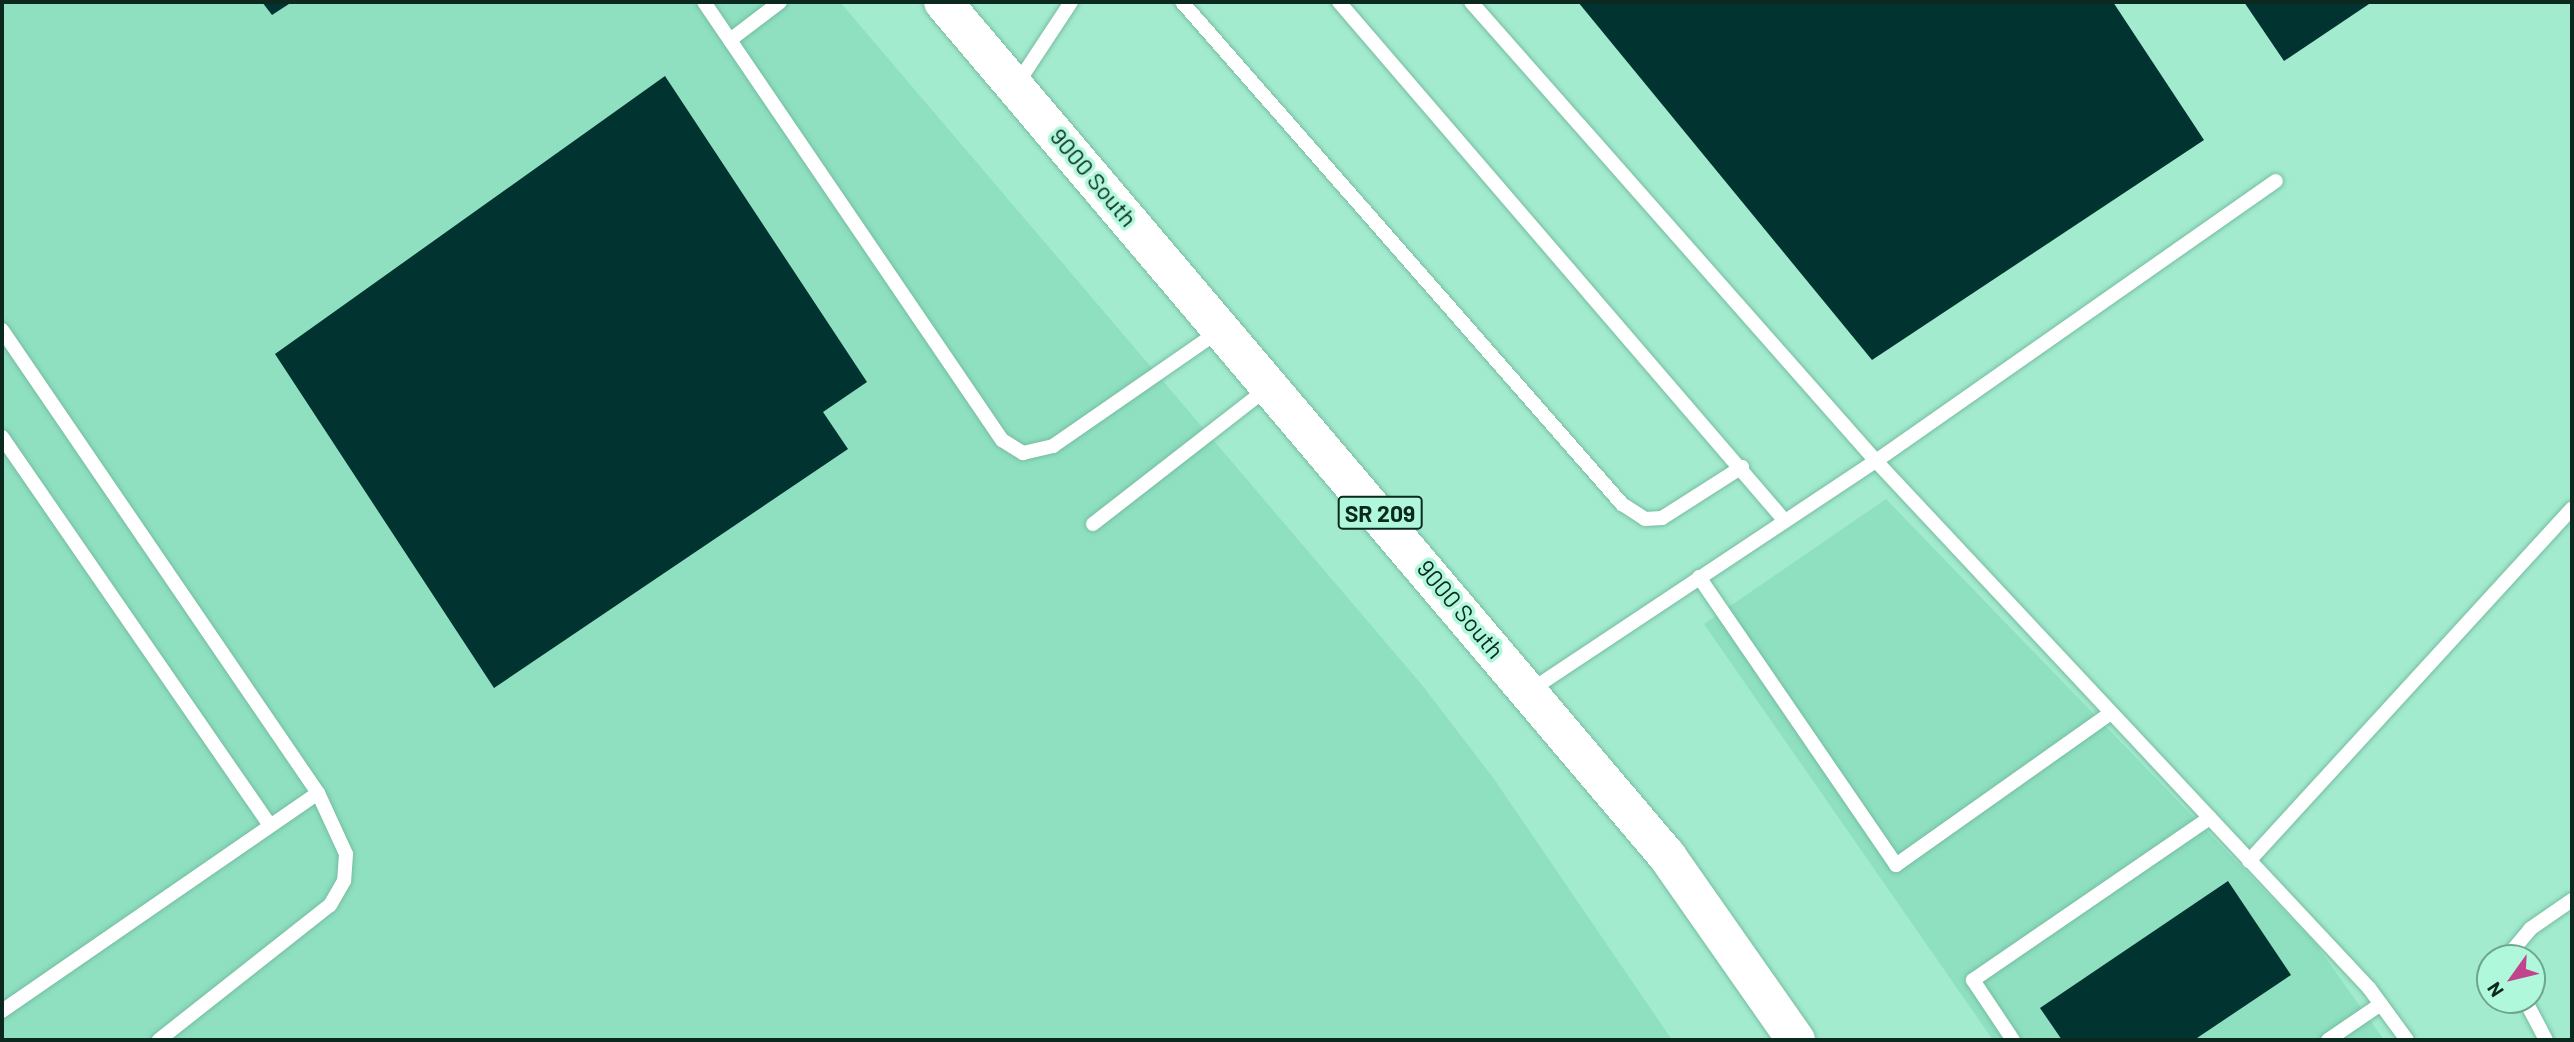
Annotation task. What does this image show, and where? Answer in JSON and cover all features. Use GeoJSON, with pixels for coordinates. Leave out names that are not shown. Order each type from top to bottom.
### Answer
{"type":"FeatureCollection","features":[{"type":"Feature","properties":{"kind":"main road","name":"9000 South"},"geometry":{"type":"LineString","coordinates":[[943,2],[1531,690],[1667,856],[1796,1040]]}},
{"type":"Feature","properties":{"kind":"lane"},"geometry":{"type":"LineString","coordinates":[[704,2],[1002,440],[1023,453],[1053,446],[1224,328]]}},
{"type":"Feature","properties":{"kind":"lane"},"geometry":{"type":"LineString","coordinates":[[730,40],[780,2]]}},
{"type":"Feature","properties":{"kind":"lane"},"geometry":{"type":"LineString","coordinates":[[1016,85],[1071,2]]}},
{"type":"Feature","properties":{"kind":"lane"},"geometry":{"type":"LineString","coordinates":[[1182,2],[1622,504],[1645,519],[1662,518],[1742,467]]}},
{"type":"Feature","properties":{"kind":"lane"},"geometry":{"type":"LineString","coordinates":[[1339,2],[1742,467],[1785,521]]}},
{"type":"Feature","properties":{"kind":"lane"},"geometry":{"type":"LineString","coordinates":[[1471,2],[1876,461],[2381,1004],[2407,1040]]}},
{"type":"Feature","properties":{"kind":"lane"},"geometry":{"type":"LineString","coordinates":[[1531,690],[1876,461],[2276,181]]}},
{"type":"Feature","properties":{"kind":"lane"},"geometry":{"type":"LineString","coordinates":[[2,330],[318,793],[346,854],[344,881],[330,905],[159,1040]]}},
{"type":"Feature","properties":{"kind":"lane"},"geometry":{"type":"LineString","coordinates":[[1093,524],[1272,385]]}},
{"type":"Feature","properties":{"kind":"lane"},"geometry":{"type":"LineString","coordinates":[[2,437],[270,826]]}},
{"type":"Feature","properties":{"kind":"lane"},"geometry":{"type":"LineString","coordinates":[[2249,861],[2572,509]]}},
{"type":"Feature","properties":{"kind":"lane"},"geometry":{"type":"LineString","coordinates":[[1699,578],[1896,865],[2111,713]]}},
{"type":"Feature","properties":{"kind":"lane"},"geometry":{"type":"LineString","coordinates":[[2,1011],[318,793]]}},
{"type":"Feature","properties":{"kind":"lane"},"geometry":{"type":"LineString","coordinates":[[2013,1040],[1973,980],[2210,818]]}},
{"type":"Feature","properties":{"kind":"lane"},"geometry":{"type":"LineString","coordinates":[[2518,944],[2530,929],[2572,900]]}},
{"type":"Feature","properties":{"kind":"lane"},"geometry":{"type":"LineString","coordinates":[[2328,1040],[2381,1004]]}},
{"type":"Feature","properties":{"kind":"lane"},"geometry":{"type":"LineString","coordinates":[[2532,1014],[2546,1040]]}},
{"type":"Feature","properties":{"kind":"shaded area"},"geometry":{"type":"Polygon","coordinates":[[[2,2],[840,2],[1422,685],[1494,779],[1672,1040],[2,1040],[2,2]]]}},
{"type":"Feature","properties":{"kind":"shaded area"},"geometry":{"type":"Polygon","coordinates":[[[1886,499],[2315,943],[2384,1040],[1993,1040],[1704,624],[1886,499]]]}},
{"type":"Feature","properties":{"kind":"building"},"geometry":{"type":"Polygon","coordinates":[[[262,2],[292,2],[272,15],[262,2]]]}},
{"type":"Feature","properties":{"kind":"building"},"geometry":{"type":"Polygon","coordinates":[[[1578,2],[2113,2],[2204,140],[1872,360],[1578,2]]]}},
{"type":"Feature","properties":{"kind":"building"},"geometry":{"type":"Polygon","coordinates":[[[2244,2],[2372,2],[2284,61],[2244,2]]]}},
{"type":"Feature","properties":{"kind":"building"},"geometry":{"type":"Polygon","coordinates":[[[665,76],[867,382],[823,412],[848,449],[494,688],[275,354],[665,76]]]}},
{"type":"Feature","properties":{"kind":"building"},"geometry":{"type":"Polygon","coordinates":[[[2228,881],[2291,975],[2194,1040],[2062,1040],[2040,1008],[2228,881]]]}}]}
